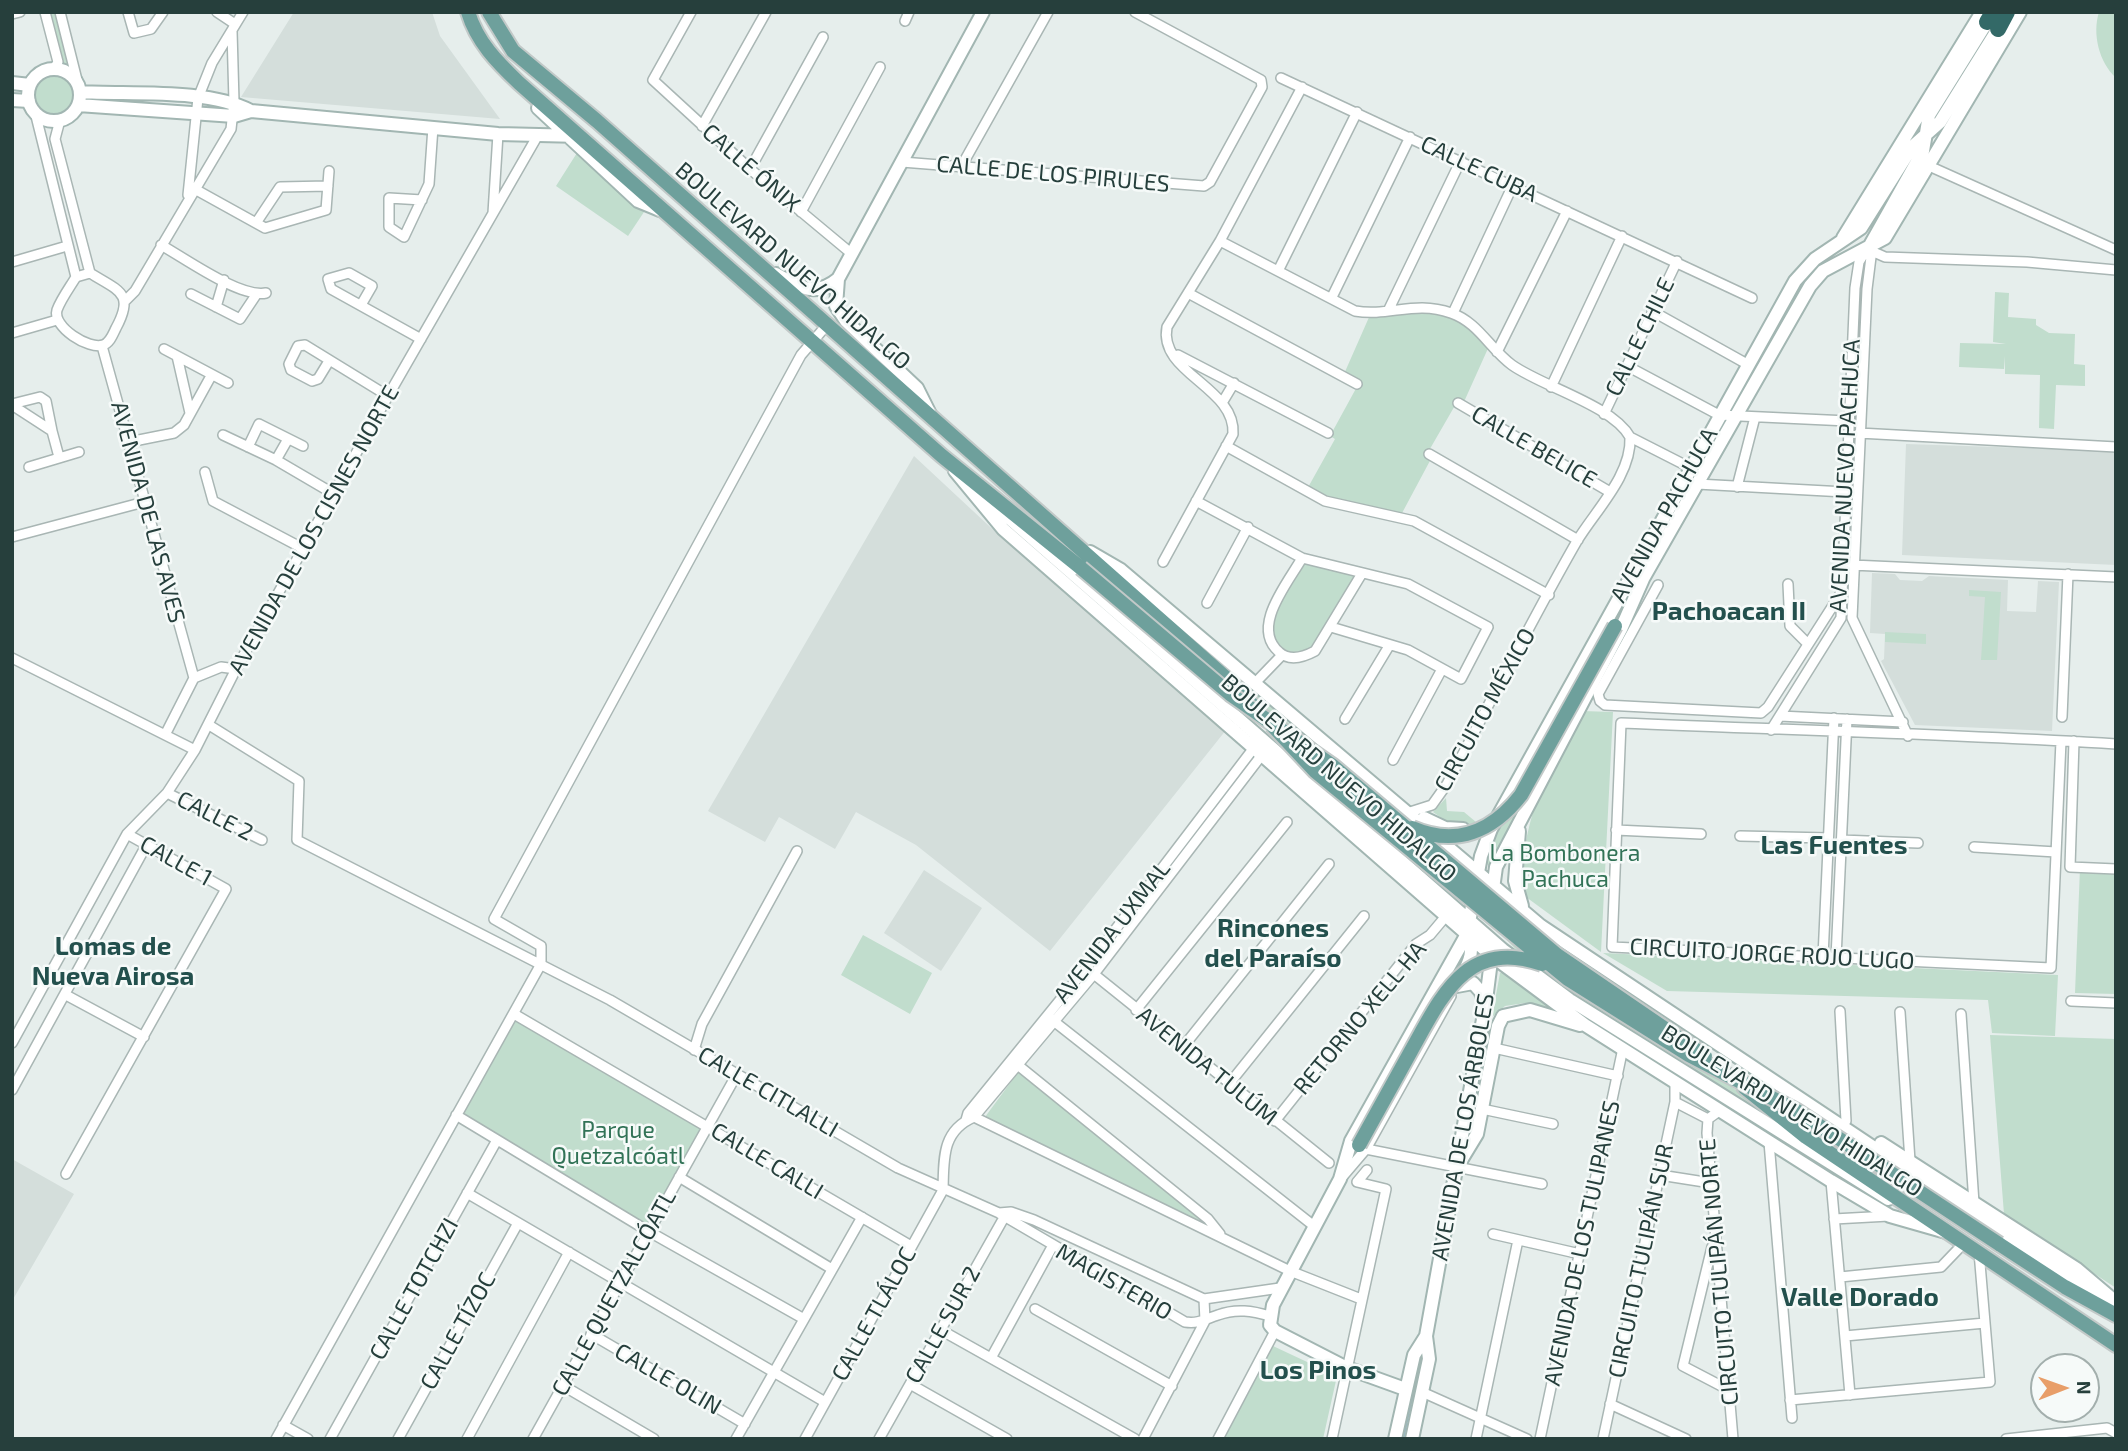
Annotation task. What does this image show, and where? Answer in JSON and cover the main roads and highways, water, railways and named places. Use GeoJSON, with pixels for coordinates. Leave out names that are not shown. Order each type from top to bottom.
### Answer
{"type":"FeatureCollection","features":[{"type":"Feature","properties":{"kind":"highway"},"geometry":{"type":"LineString","coordinates":[[1990,19],[2007,12]]}},
{"type":"Feature","properties":{"kind":"main road","name":"BOULEVARD NUEVO HIDALGO"},"geometry":{"type":"LineString","coordinates":[[468,12],[481,41],[496,61],[573,136],[670,215],[942,456],[1016,526],[1426,882],[1469,928],[1491,939],[1570,1000],[1853,1180],[1965,1243],[2116,1345]]}},
{"type":"Feature","properties":{"kind":"main road","name":"BOULEVARD NUEVO HIDALGO"},"geometry":{"type":"LineString","coordinates":[[489,12],[513,51],[826,326],[845,331],[910,390],[931,418],[1234,685],[1315,771],[1553,968],[1689,1055],[1797,1111],[2065,1287],[2116,1315]]}},
{"type":"Feature","properties":{"kind":"main road"},"geometry":{"type":"LineString","coordinates":[[931,418],[917,388],[846,321],[836,306],[838,279],[983,12]]}},
{"type":"Feature","properties":{"kind":"main road","name":"AVENIDA NUEVO PACHUCA"},"geometry":{"type":"LineString","coordinates":[[1867,249],[1885,238],[2020,12]]}},
{"type":"Feature","properties":{"kind":"main road"},"geometry":{"type":"LineString","coordinates":[[1990,19],[1929,115],[1923,151],[1867,249],[1843,237],[1990,19]]}},
{"type":"Feature","properties":{"kind":"main road"},"geometry":{"type":"LineString","coordinates":[[12,100],[32,106],[48,120],[60,120],[71,115],[79,94],[68,72],[54,69],[38,75],[30,85],[32,106]]}},
{"type":"Feature","properties":{"kind":"main road"},"geometry":{"type":"LineString","coordinates":[[12,83],[30,85]]}},
{"type":"Feature","properties":{"kind":"main road"},"geometry":{"type":"LineString","coordinates":[[519,83],[528,99],[573,136],[583,151],[638,201],[670,215]]}},
{"type":"Feature","properties":{"kind":"main road"},"geometry":{"type":"LineString","coordinates":[[79,94],[195,114],[234,116],[251,111],[498,134],[573,136],[616,149],[643,171],[667,185]]}},
{"type":"Feature","properties":{"kind":"main road"},"geometry":{"type":"LineString","coordinates":[[79,94],[198,98],[234,102],[251,111]]}},
{"type":"Feature","properties":{"kind":"main road"},"geometry":{"type":"LineString","coordinates":[[538,135],[547,124],[548,117]]}},
{"type":"Feature","properties":{"kind":"main road"},"geometry":{"type":"LineString","coordinates":[[538,135],[583,151]]}},
{"type":"Feature","properties":{"kind":"main road","name":"AVENIDA PACHUCA"},"geometry":{"type":"LineString","coordinates":[[1479,871],[1487,839],[1502,807],[1746,364],[1795,281],[1815,259],[1843,237],[1861,228],[1912,147],[1926,135]]}},
{"type":"Feature","properties":{"kind":"main road","name":"AVENIDA PACHUCA"},"geometry":{"type":"LineString","coordinates":[[1643,579],[1810,286],[1823,271],[1867,249]]}},
{"type":"Feature","properties":{"kind":"main road"},"geometry":{"type":"LineString","coordinates":[[754,262],[804,290],[817,291],[838,279]]}},
{"type":"Feature","properties":{"kind":"main road","name":"BOULEVARD NUEVO HIDALGO"},"geometry":{"type":"LineString","coordinates":[[942,456],[1081,568],[1230,694],[1479,871],[1541,926],[2116,1309]]}},
{"type":"Feature","properties":{"kind":"main road"},"geometry":{"type":"LineString","coordinates":[[942,456],[1003,529],[1446,916],[1469,928]]}},
{"type":"Feature","properties":{"kind":"main road","name":"BOULEVARD NUEVO HIDALGO"},"geometry":{"type":"LineString","coordinates":[[1077,545],[1121,570],[1255,683],[1557,955],[1700,1051],[1790,1125],[1947,1232]]}},
{"type":"Feature","properties":{"kind":"main road"},"geometry":{"type":"LineString","coordinates":[[1406,818],[1430,835],[1455,837],[1483,830],[1508,811],[1521,795],[1643,579]]}},
{"type":"Feature","properties":{"kind":"main road"},"geometry":{"type":"LineString","coordinates":[[1492,917],[1496,867],[1621,629],[1643,579]]}},
{"type":"Feature","properties":{"kind":"main road"},"geometry":{"type":"LineString","coordinates":[[1276,769],[1308,782]]}},
{"type":"Feature","properties":{"kind":"main road"},"geometry":{"type":"LineString","coordinates":[[1406,818],[1454,830],[1476,826],[1502,807]]}},
{"type":"Feature","properties":{"kind":"main road"},"geometry":{"type":"LineString","coordinates":[[1521,821],[1515,891],[1525,912]]}},
{"type":"Feature","properties":{"kind":"main road"},"geometry":{"type":"LineString","coordinates":[[1479,871],[1469,928],[1471,960],[1457,986],[1468,982],[1478,987],[1485,1008]]}},
{"type":"Feature","properties":{"kind":"main road"},"geometry":{"type":"LineString","coordinates":[[1426,882],[1475,895],[1485,892],[1493,884]]}},
{"type":"Feature","properties":{"kind":"main road"},"geometry":{"type":"LineString","coordinates":[[1423,896],[1469,928],[1492,956],[1585,1025],[1675,1083],[1713,1115],[1769,1142],[1890,1216],[1947,1232]]}},
{"type":"Feature","properties":{"kind":"main road"},"geometry":{"type":"LineString","coordinates":[[1446,916],[1456,934],[1450,962]]}},
{"type":"Feature","properties":{"kind":"main road"},"geometry":{"type":"LineString","coordinates":[[1340,1179],[1351,1141],[1469,928],[1492,917],[1541,926]]}},
{"type":"Feature","properties":{"kind":"main road","name":"AVENIDA DE LOS ÁRBOLES"},"geometry":{"type":"LineString","coordinates":[[1412,1439],[1429,1359],[1426,1336],[1485,1008],[1492,956],[1492,917]]}},
{"type":"Feature","properties":{"kind":"main road"},"geometry":{"type":"LineString","coordinates":[[1405,1389],[1347,1368],[1275,1331],[1270,1325],[1270,1316],[1280,1288],[1340,1179],[1362,1147],[1443,995],[1460,975],[1478,964],[1499,958],[1528,960],[1553,968]]}},
{"type":"Feature","properties":{"kind":"main road"},"geometry":{"type":"LineString","coordinates":[[1457,1168],[1477,1134],[1500,1020],[1515,1012],[1530,1010],[1585,1025]]}},
{"type":"Feature","properties":{"kind":"main road","name":"BOULEVARD NUEVO HIDALGO"},"geometry":{"type":"LineString","coordinates":[[1775,1083],[1811,1098],[1910,1161],[2077,1269],[2116,1301]]}},
{"type":"Feature","properties":{"kind":"main road","name":"AVENIDA DE LOS ÁRBOLES"},"geometry":{"type":"LineString","coordinates":[[1395,1439],[1414,1354],[1426,1336]]}},
{"type":"Feature","properties":{"kind":"waterway"},"geometry":{"type":"LineString","coordinates":[[1403,1439],[1421,1354]]}},
{"type":"Feature","properties":{"kind":"district","name":"Pachoacan II"},"geometry":{"type":"Point","coordinates":[1729,611]}},
{"type":"Feature","properties":{"kind":"district","name":"Las Fuentes"},"geometry":{"type":"Point","coordinates":[1834,845]}},
{"type":"Feature","properties":{"kind":"district","name":"Rincones del Paraíso"},"geometry":{"type":"Point","coordinates":[1273,943]}},
{"type":"Feature","properties":{"kind":"district","name":"Lomas de Nueva Airosa"},"geometry":{"type":"Point","coordinates":[113,961]}},
{"type":"Feature","properties":{"kind":"district","name":"Valle Dorado"},"geometry":{"type":"Point","coordinates":[1860,1297]}},
{"type":"Feature","properties":{"kind":"district","name":"Los Pinos"},"geometry":{"type":"Point","coordinates":[1318,1370]}},
{"type":"Feature","properties":{"kind":"park label","name":"La Bombonera Pachuca"},"geometry":{"type":"Point","coordinates":[1565,866]}},
{"type":"Feature","properties":{"kind":"park label","name":"Parque Quetzalcóatl"},"geometry":{"type":"Point","coordinates":[618,1143]}}]}
